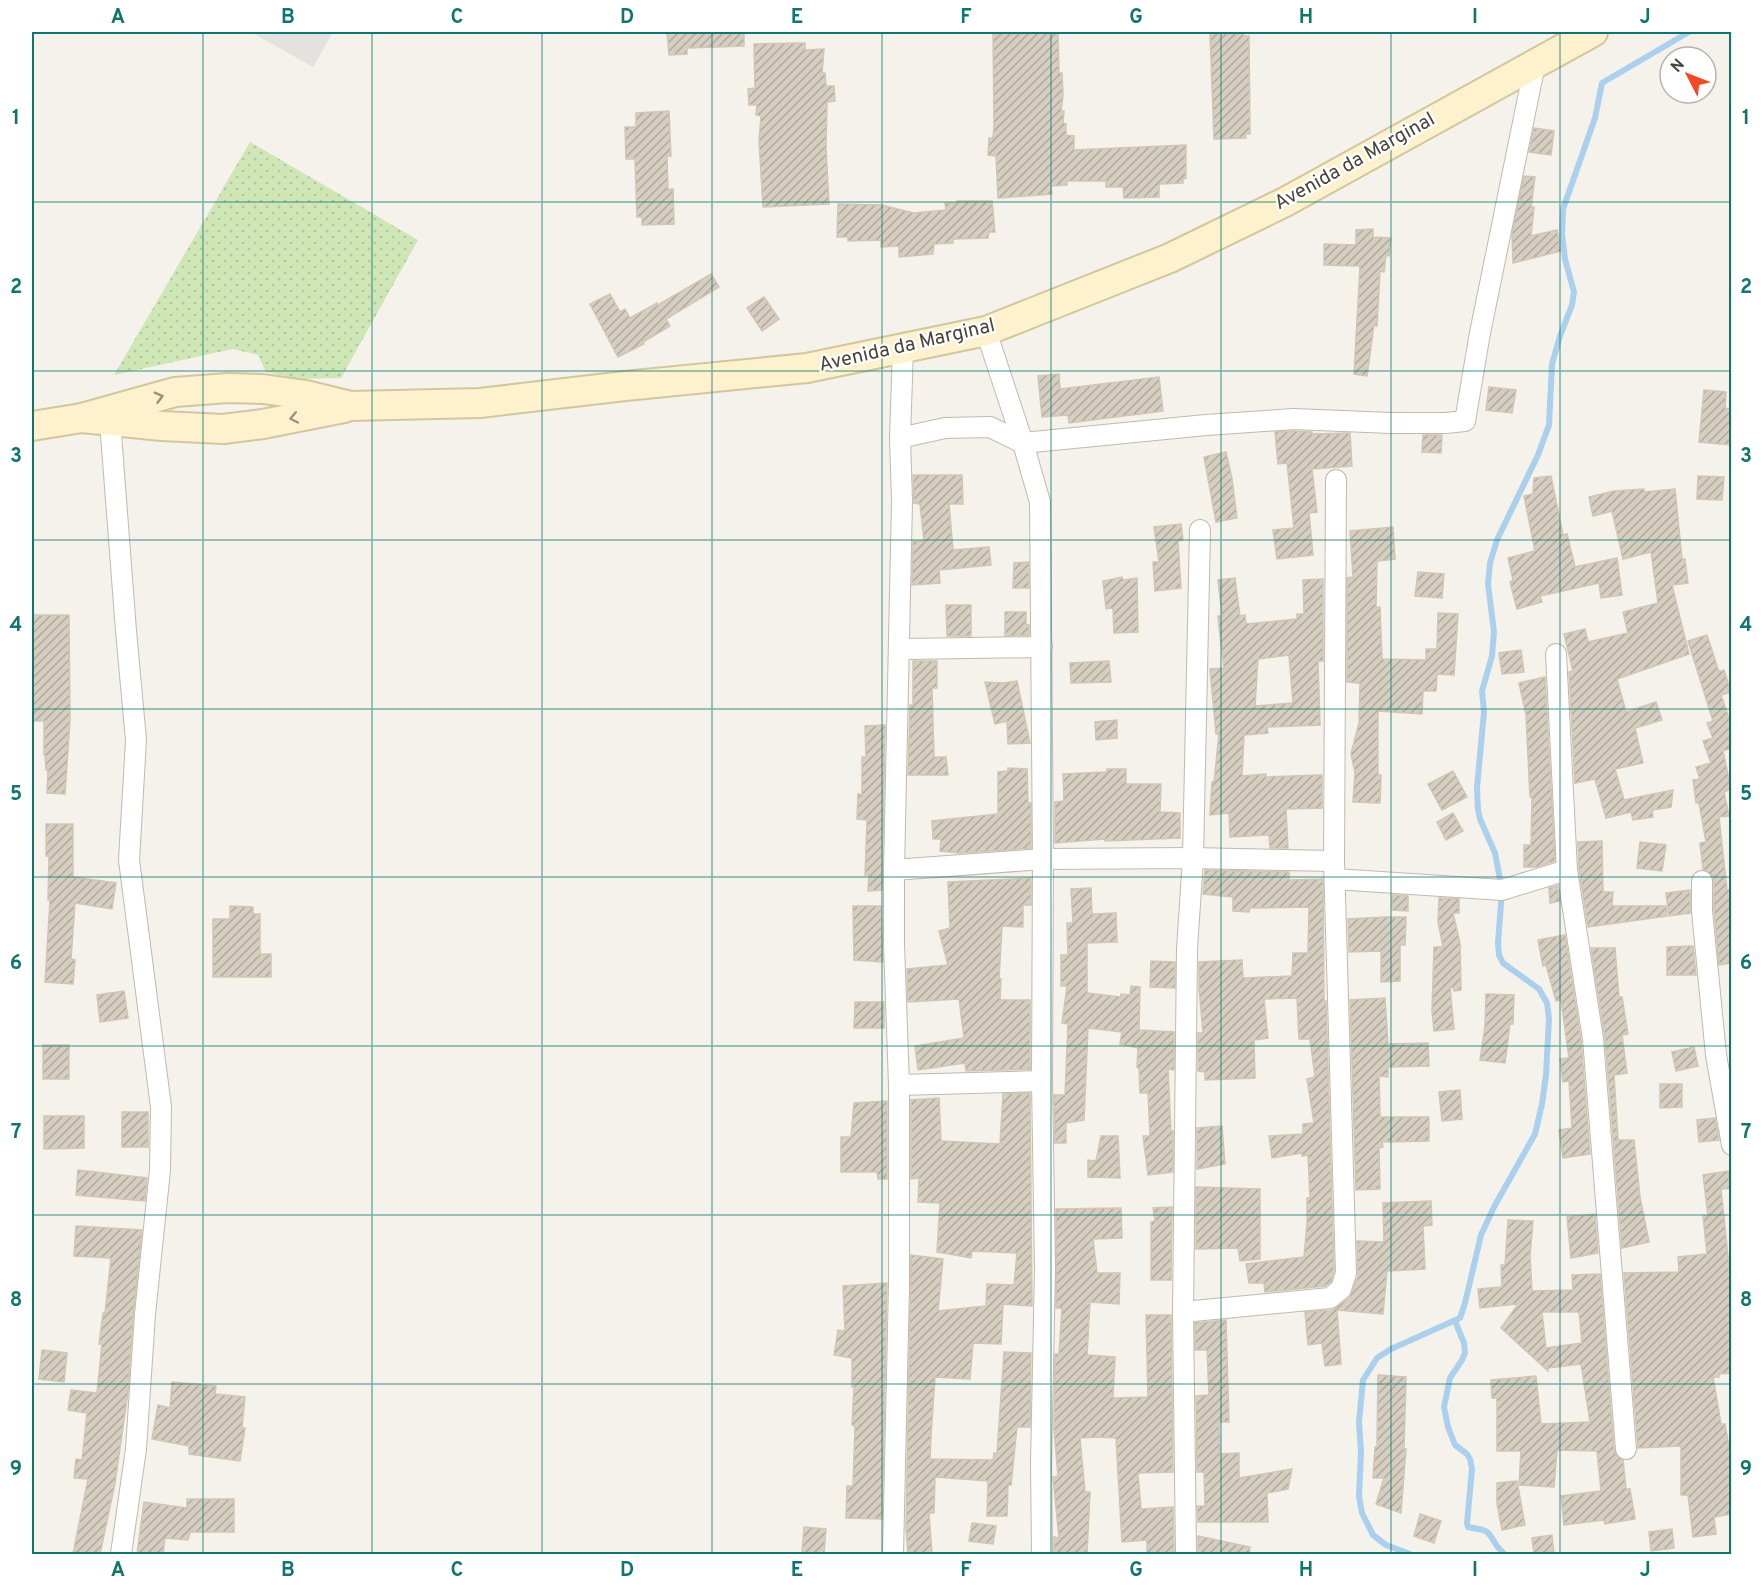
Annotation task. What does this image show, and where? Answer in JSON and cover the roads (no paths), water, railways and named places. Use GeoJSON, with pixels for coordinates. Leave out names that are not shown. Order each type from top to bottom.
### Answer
{"type":"FeatureCollection","features":[{"type":"Feature","properties":{"kind":"main road","name":"Avenida da Marginal"},"geometry":{"type":"LineString","coordinates":[[96,419],[175,392],[228,388],[263,389],[306,395],[351,406],[480,403],[807,368],[986,331],[1081,295],[1180,253],[1285,202],[1593,32]]}},
{"type":"Feature","properties":{"kind":"main road"},"geometry":{"type":"LineString","coordinates":[[32,426],[96,419],[223,429],[291,420],[351,406]]}},
{"type":"Feature","properties":{"kind":"street"},"geometry":{"type":"LineString","coordinates":[[900,438],[945,428],[990,427],[1023,443],[1294,419],[1390,423],[1465,421],[1480,333],[1535,64]]}},
{"type":"Feature","properties":{"kind":"street"},"geometry":{"type":"LineString","coordinates":[[986,331],[1040,502],[1045,1269],[1041,1464],[1042,1554]]}},
{"type":"Feature","properties":{"kind":"street"},"geometry":{"type":"LineString","coordinates":[[893,1554],[899,1286],[899,1085],[894,870],[900,647],[902,501],[900,438],[903,348]]}},
{"type":"Feature","properties":{"kind":"street"},"geometry":{"type":"LineString","coordinates":[[96,419],[126,631],[136,740],[129,860],[160,1107],[160,1170],[145,1314],[136,1449],[121,1554]]}},
{"type":"Feature","properties":{"kind":"street"},"geometry":{"type":"LineString","coordinates":[[1183,1312],[1330,1298],[1341,1289],[1346,1273],[1334,870],[1336,480]]}},
{"type":"Feature","properties":{"kind":"street"},"geometry":{"type":"LineString","coordinates":[[1186,1554],[1183,1312],[1187,949],[1193,858],[1200,530]]}},
{"type":"Feature","properties":{"kind":"street"},"geometry":{"type":"LineString","coordinates":[[900,647],[904,649],[1042,647]]}},
{"type":"Feature","properties":{"kind":"street"},"geometry":{"type":"LineString","coordinates":[[1556,654],[1567,870],[1593,1039],[1626,1449]]}},
{"type":"Feature","properties":{"kind":"street"},"geometry":{"type":"LineString","coordinates":[[894,870],[1043,859],[1193,858],[1334,870],[1502,890],[1567,870]]}},
{"type":"Feature","properties":{"kind":"street"},"geometry":{"type":"LineString","coordinates":[[1702,881],[1702,911],[1716,1055],[1731,1145]]}},
{"type":"Feature","properties":{"kind":"street"},"geometry":{"type":"LineString","coordinates":[[899,1085],[1042,1081]]}},
{"type":"Feature","properties":{"kind":"waterway"},"geometry":{"type":"LineString","coordinates":[[1410,1554],[1386,1545],[1373,1535],[1362,1513],[1359,1496],[1361,1452],[1359,1422],[1363,1380],[1377,1358],[1391,1349],[1460,1318],[1481,1235],[1535,1134],[1546,1075],[1549,1018],[1547,1003],[1539,989],[1503,963],[1499,955],[1502,890],[1495,853],[1478,810],[1477,788],[1484,712],[1482,691],[1492,656],[1494,632],[1488,584],[1490,563],[1497,540],[1538,455],[1549,425],[1552,364],[1572,305],[1574,292],[1565,259],[1562,234],[1563,209],[1595,118],[1602,83],[1689,32]]}},
{"type":"Feature","properties":{"kind":"waterway"},"geometry":{"type":"LineString","coordinates":[[1455,1321],[1464,1343],[1465,1353],[1450,1378],[1444,1407],[1455,1445],[1467,1454],[1472,1469],[1467,1523],[1468,1527],[1487,1532],[1504,1554]]}}]}
